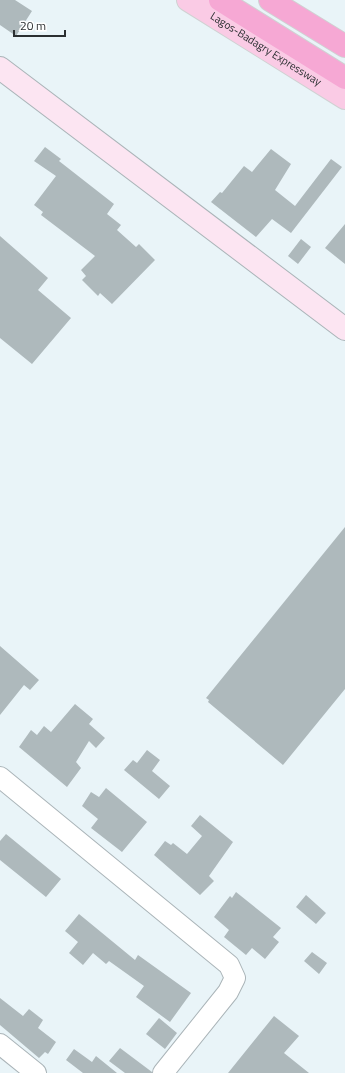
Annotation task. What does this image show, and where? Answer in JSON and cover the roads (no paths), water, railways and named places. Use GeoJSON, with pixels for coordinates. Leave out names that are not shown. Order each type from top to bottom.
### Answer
{"type":"FeatureCollection","features":[{"type":"Feature","properties":{"kind":"highway"},"geometry":{"type":"LineString","coordinates":[[220,0],[345,78]]}},
{"type":"Feature","properties":{"kind":"highway"},"geometry":{"type":"LineString","coordinates":[[270,0],[345,46]]}},
{"type":"Feature","properties":{"kind":"main road","name":"Lagos-Badagry Expressway"},"geometry":{"type":"LineString","coordinates":[[188,0],[345,98]]}},
{"type":"Feature","properties":{"kind":"main road"},"geometry":{"type":"LineString","coordinates":[[0,68],[345,329]]}},
{"type":"Feature","properties":{"kind":"main road"},"geometry":{"type":"LineString","coordinates":[[0,82],[345,342]]}},
{"type":"Feature","properties":{"kind":"street"},"geometry":{"type":"LineString","coordinates":[[0,776],[228,965],[235,978],[228,992],[163,1073]]}},
{"type":"Feature","properties":{"kind":"street"},"geometry":{"type":"LineString","coordinates":[[0,1044],[36,1073]]}}]}
